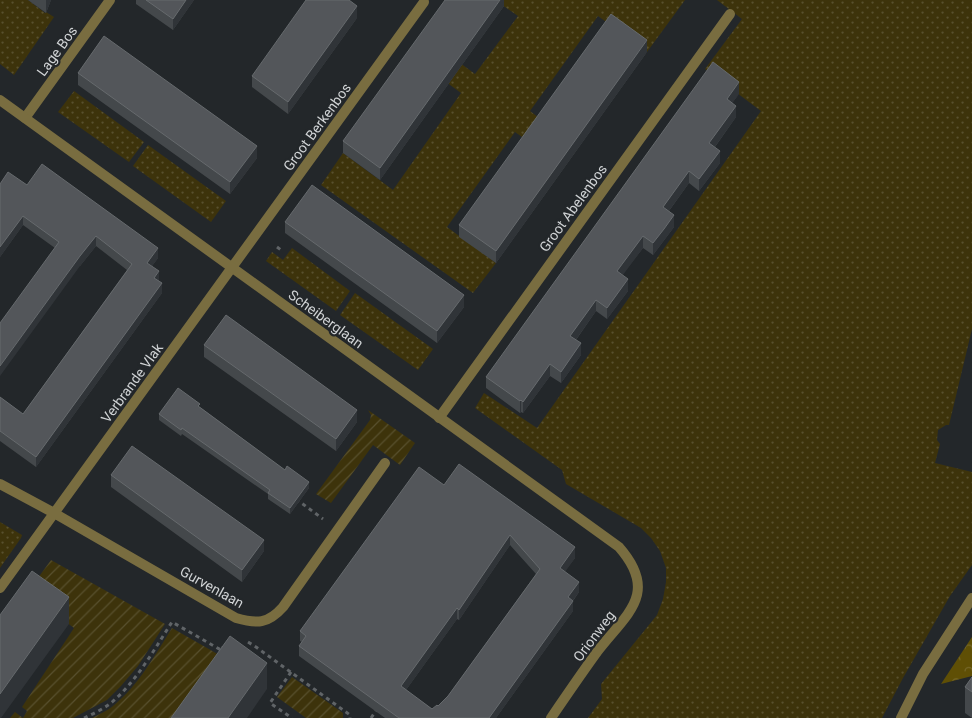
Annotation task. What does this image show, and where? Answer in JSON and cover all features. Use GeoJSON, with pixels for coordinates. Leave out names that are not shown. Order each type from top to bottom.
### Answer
{"type":"FeatureCollection","features":[{"type":"Feature","properties":{"kind":"street","name":"Lage Bos"},"geometry":{"type":"LineString","coordinates":[[25,118],[110,0]]}},
{"type":"Feature","properties":{"kind":"street","name":"Groot Berkenbos"},"geometry":{"type":"LineString","coordinates":[[232,268],[424,2]]}},
{"type":"Feature","properties":{"kind":"street","name":"Groot Abelenbos"},"geometry":{"type":"LineString","coordinates":[[439,418],[730,14]]}},
{"type":"Feature","properties":{"kind":"street","name":"Scheiberglaan"},"geometry":{"type":"LineString","coordinates":[[0,100],[619,547],[632,564]]}},
{"type":"Feature","properties":{"kind":"street","name":"Verbrande Vlak"},"geometry":{"type":"LineString","coordinates":[[0,588],[232,268]]}},
{"type":"Feature","properties":{"kind":"street","name":"Gurvenlaan"},"geometry":{"type":"LineString","coordinates":[[54,513],[236,618],[248,622],[258,622],[275,616],[283,607],[385,463]]}},
{"type":"Feature","properties":{"kind":"street"},"geometry":{"type":"LineString","coordinates":[[0,484],[54,513]]}},
{"type":"Feature","properties":{"kind":"street","name":"Orionweg"},"geometry":{"type":"LineString","coordinates":[[550,718],[631,610],[636,597],[638,583],[632,564]]}},
{"type":"Feature","properties":{"kind":"street"},"geometry":{"type":"LineString","coordinates":[[901,718],[922,674],[972,598]]}},
{"type":"Feature","properties":{"kind":"path"},"geometry":{"type":"LineString","coordinates":[[289,495],[338,530]]}},
{"type":"Feature","properties":{"kind":"path"},"geometry":{"type":"LineString","coordinates":[[84,718],[110,704],[124,690],[145,665],[172,622],[221,650],[225,644]]}},
{"type":"Feature","properties":{"kind":"path"},"geometry":{"type":"LineString","coordinates":[[241,638],[256,646],[350,714],[350,718]]}},
{"type":"Feature","properties":{"kind":"path"},"geometry":{"type":"LineString","coordinates":[[291,672],[270,703],[292,718]]}},
{"type":"Feature","properties":{"kind":"path"},"geometry":{"type":"LineString","coordinates":[[371,718],[382,702]]}},
{"type":"Feature","properties":{"kind":"shaded area"},"geometry":{"type":"Polygon","coordinates":[[[0,0],[28,0],[45,13],[54,17],[14,75],[0,64],[0,0]]]}},
{"type":"Feature","properties":{"kind":"shaded area"},"geometry":{"type":"Polygon","coordinates":[[[495,0],[685,0],[647,52],[598,16],[530,111],[578,148],[564,167],[515,132],[447,227],[496,263],[473,293],[321,185],[343,153],[393,190],[461,93],[412,57],[426,38],[475,74],[518,16],[495,0]]]}},
{"type":"Feature","properties":{"kind":"shaded area"},"geometry":{"type":"Polygon","coordinates":[[[717,0],[972,0],[972,329],[949,425],[938,430],[937,440],[940,444],[935,463],[972,472],[972,565],[950,596],[882,718],[588,718],[602,699],[601,684],[657,615],[663,599],[666,582],[666,568],[660,551],[641,528],[566,484],[562,470],[475,408],[484,393],[537,428],[761,111],[705,69],[742,19],[717,0]]]}},
{"type":"Feature","properties":{"kind":"shaded area"},"geometry":{"type":"Polygon","coordinates":[[[74,91],[144,142],[129,162],[58,112],[74,91]]]}},
{"type":"Feature","properties":{"kind":"shaded area"},"geometry":{"type":"Polygon","coordinates":[[[148,145],[226,201],[211,222],[133,166],[148,145]]]}},
{"type":"Feature","properties":{"kind":"shaded area"},"geometry":{"type":"Polygon","coordinates":[[[292,248],[350,291],[336,311],[266,261],[272,252],[283,260],[292,248]]]}},
{"type":"Feature","properties":{"kind":"shaded area"},"geometry":{"type":"Polygon","coordinates":[[[355,293],[433,349],[418,370],[340,315],[355,293]]]}},
{"type":"Feature","properties":{"kind":"shaded area"},"geometry":{"type":"Polygon","coordinates":[[[368,410],[415,443],[400,465],[373,445],[331,503],[316,494],[370,420],[371,415],[368,410]]]}},
{"type":"Feature","properties":{"kind":"shaded area"},"geometry":{"type":"Polygon","coordinates":[[[0,522],[22,535],[0,568],[0,522]]]}},
{"type":"Feature","properties":{"kind":"shaded area"},"geometry":{"type":"Polygon","coordinates":[[[51,560],[165,624],[138,666],[107,700],[73,718],[23,718],[27,711],[22,707],[74,628],[27,593],[51,560]]]}},
{"type":"Feature","properties":{"kind":"shaded area"},"geometry":{"type":"Polygon","coordinates":[[[172,628],[221,656],[182,718],[92,718],[111,708],[130,689],[146,670],[172,628]]]}},
{"type":"Feature","properties":{"kind":"shaded area"},"geometry":{"type":"Polygon","coordinates":[[[292,677],[343,713],[343,718],[306,718],[277,697],[292,677]]]}},
{"type":"Feature","properties":{"kind":"shaded area"},"geometry":{"type":"Polygon","coordinates":[[[15,712],[23,718],[10,718],[15,712]]]}},
{"type":"Feature","properties":{"kind":"green space"},"geometry":{"type":"Polygon","coordinates":[[[972,637],[972,676],[941,684],[972,637]]]}},
{"type":"Feature","properties":{"kind":"building"},"geometry":{"type":"Polygon","coordinates":[[[146,0],[186,0],[173,19],[146,0]]]}},
{"type":"Feature","properties":{"kind":"building"},"geometry":{"type":"Polygon","coordinates":[[[306,0],[349,0],[357,6],[288,102],[252,76],[306,0]]]}},
{"type":"Feature","properties":{"kind":"building"},"geometry":{"type":"Polygon","coordinates":[[[445,0],[500,0],[380,168],[343,141],[445,0]]]}},
{"type":"Feature","properties":{"kind":"building"},"geometry":{"type":"Polygon","coordinates":[[[611,14],[647,40],[496,251],[459,225],[611,14]]]}},
{"type":"Feature","properties":{"kind":"building"},"geometry":{"type":"Polygon","coordinates":[[[104,36],[257,146],[230,182],[78,73],[104,36]]]}},
{"type":"Feature","properties":{"kind":"building"},"geometry":{"type":"Polygon","coordinates":[[[713,62],[739,82],[727,99],[736,106],[709,143],[720,151],[699,179],[689,171],[663,207],[674,215],[664,229],[653,243],[643,236],[617,271],[628,279],[607,308],[596,300],[570,336],[581,343],[561,372],[550,364],[523,402],[520,401],[486,377],[713,62]]]}},
{"type":"Feature","properties":{"kind":"building"},"geometry":{"type":"Polygon","coordinates":[[[42,164],[158,248],[147,263],[159,271],[154,278],[162,283],[36,457],[0,431],[0,397],[23,414],[132,264],[96,236],[0,366],[0,323],[59,242],[23,216],[0,247],[0,184],[8,172],[27,185],[42,164]]]}},
{"type":"Feature","properties":{"kind":"building"},"geometry":{"type":"Polygon","coordinates":[[[312,185],[464,295],[437,331],[285,222],[312,185]]]}},
{"type":"Feature","properties":{"kind":"building"},"geometry":{"type":"Polygon","coordinates":[[[226,315],[357,410],[336,439],[204,345],[226,315]]]}},
{"type":"Feature","properties":{"kind":"building"},"geometry":{"type":"Polygon","coordinates":[[[178,388],[200,404],[198,406],[285,470],[287,466],[309,482],[290,508],[268,493],[270,490],[159,414],[178,388]]]}},
{"type":"Feature","properties":{"kind":"building"},"geometry":{"type":"Polygon","coordinates":[[[132,446],[264,540],[242,570],[111,475],[132,446]]]}},
{"type":"Feature","properties":{"kind":"building"},"geometry":{"type":"Polygon","coordinates":[[[459,464],[575,547],[560,568],[579,582],[568,597],[573,601],[489,718],[399,718],[299,646],[306,636],[300,631],[419,467],[444,485],[459,464]],[[510,535],[459,610],[457,608],[401,686],[432,709],[438,706],[448,696],[540,569],[510,535]]]}},
{"type":"Feature","properties":{"kind":"building"},"geometry":{"type":"Polygon","coordinates":[[[32,571],[69,597],[0,694],[0,615],[32,571]]]}},
{"type":"Feature","properties":{"kind":"building"},"geometry":{"type":"Polygon","coordinates":[[[230,636],[267,663],[228,718],[171,718],[230,636]]]}},
{"type":"Feature","properties":{"kind":"building"},"geometry":{"type":"Polygon","coordinates":[[[972,677],[972,692],[965,687],[972,677]]]}}]}
